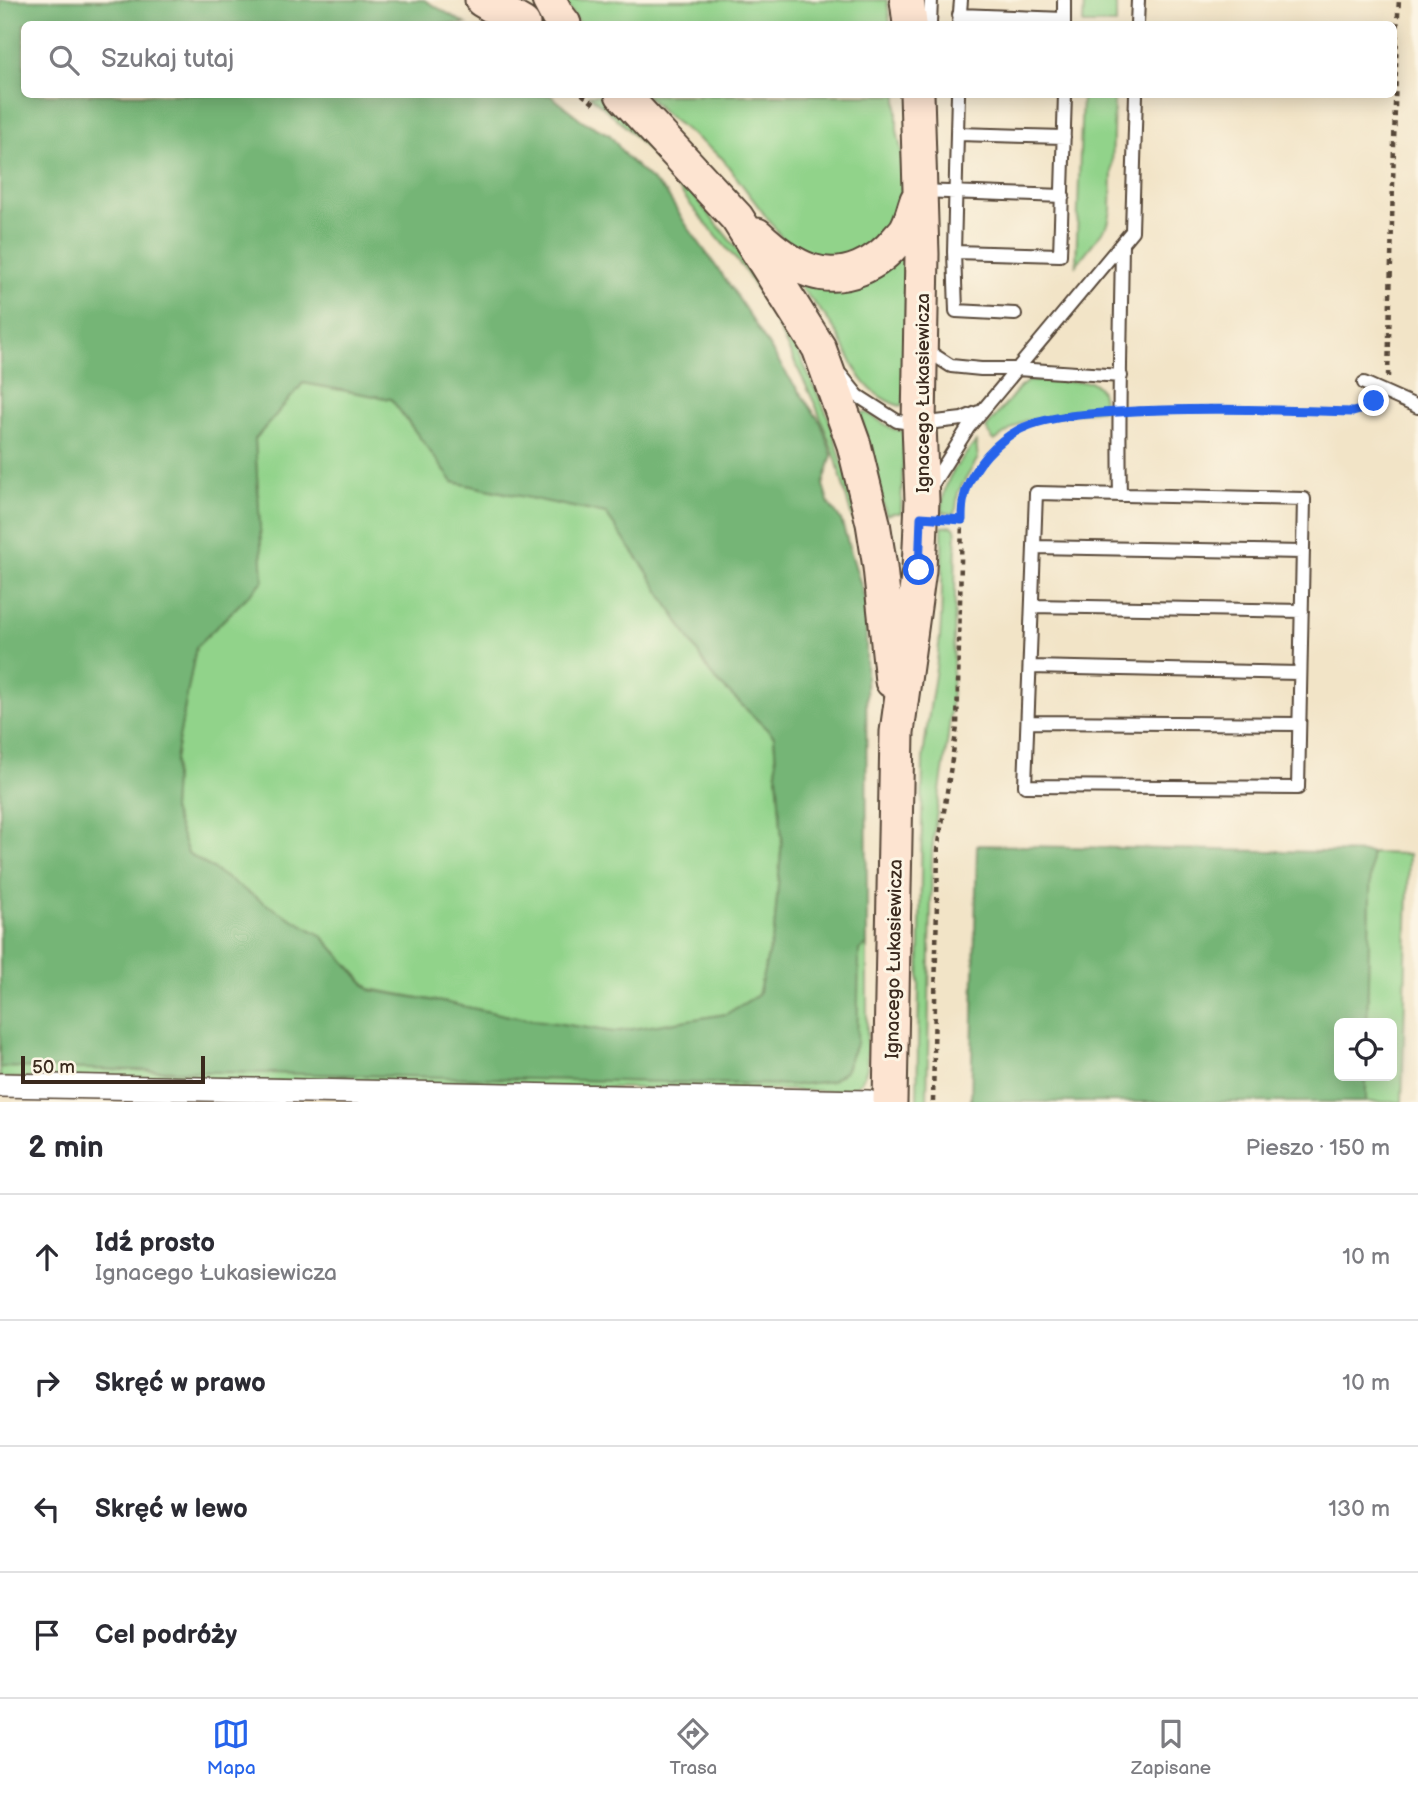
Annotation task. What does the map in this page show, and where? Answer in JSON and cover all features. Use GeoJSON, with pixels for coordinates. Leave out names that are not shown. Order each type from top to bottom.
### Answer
{"type":"FeatureCollection","features":[{"type":"Feature","properties":{"kind":"main road"},"geometry":{"type":"LineString","coordinates":[[482,0],[518,21]]}},
{"type":"Feature","properties":{"kind":"main road"},"geometry":{"type":"LineString","coordinates":[[549,0],[562,21]]}},
{"type":"Feature","properties":{"kind":"main road"},"geometry":{"type":"LineString","coordinates":[[907,0],[910,21]]}},
{"type":"Feature","properties":{"kind":"main road","name":"Ignacego Łukasiewicza"},"geometry":{"type":"LineString","coordinates":[[890,1102],[897,733],[919,570],[922,500],[919,424],[922,254],[917,98]]}},
{"type":"Feature","properties":{"kind":"main road","name":"Ignacego Łukasiewicza"},"geometry":{"type":"LineString","coordinates":[[611,102],[737,218],[819,348],[855,445],[873,523],[897,733]]}},
{"type":"Feature","properties":{"kind":"main road"},"geometry":{"type":"LineString","coordinates":[[737,218],[781,256],[812,271],[831,274],[854,271],[887,253],[908,227],[920,191]]}},
{"type":"Feature","properties":{"kind":"street"},"geometry":{"type":"LineString","coordinates":[[0,1085],[868,1102]]}},
{"type":"Feature","properties":{"kind":"lane"},"geometry":{"type":"LineString","coordinates":[[930,21],[931,0]]}},
{"type":"Feature","properties":{"kind":"lane"},"geometry":{"type":"LineString","coordinates":[[961,0],[959,20],[1012,21]]}},
{"type":"Feature","properties":{"kind":"lane"},"geometry":{"type":"LineString","coordinates":[[1064,0],[1064,21]]}},
{"type":"Feature","properties":{"kind":"lane"},"geometry":{"type":"LineString","coordinates":[[1138,0],[1138,21]]}},
{"type":"Feature","properties":{"kind":"lane"},"geometry":{"type":"LineString","coordinates":[[958,98],[954,252],[956,311],[1015,314]]}},
{"type":"Feature","properties":{"kind":"lane"},"geometry":{"type":"LineString","coordinates":[[954,252],[1060,255],[1065,98]]}},
{"type":"Feature","properties":{"kind":"lane"},"geometry":{"type":"LineString","coordinates":[[922,500],[968,428],[1132,231],[1136,98]]}},
{"type":"Feature","properties":{"kind":"lane"},"geometry":{"type":"LineString","coordinates":[[958,134],[1064,137]]}},
{"type":"Feature","properties":{"kind":"lane"},"geometry":{"type":"LineString","coordinates":[[920,191],[1063,196]]}},
{"type":"Feature","properties":{"kind":"lane"},"geometry":{"type":"LineString","coordinates":[[1119,495],[1122,243]]}},
{"type":"Feature","properties":{"kind":"lane"},"geometry":{"type":"LineString","coordinates":[[920,346],[951,366],[1121,376]]}},
{"type":"Feature","properties":{"kind":"lane"},"geometry":{"type":"LineString","coordinates":[[819,348],[858,396],[897,421],[919,424],[962,419],[981,412]]}},
{"type":"Feature","properties":{"kind":"lane"},"geometry":{"type":"LineString","coordinates":[[1364,383],[1418,407]]}},
{"type":"Feature","properties":{"kind":"lane"},"geometry":{"type":"LineString","coordinates":[[1035,493],[1119,495],[1304,499],[1298,788],[1025,786],[1035,493]]}},
{"type":"Feature","properties":{"kind":"lane"},"geometry":{"type":"LineString","coordinates":[[1034,547],[1303,552]]}},
{"type":"Feature","properties":{"kind":"lane"},"geometry":{"type":"LineString","coordinates":[[1031,606],[1302,611]]}},
{"type":"Feature","properties":{"kind":"lane"},"geometry":{"type":"LineString","coordinates":[[1030,667],[1300,673]]}},
{"type":"Feature","properties":{"kind":"lane"},"geometry":{"type":"LineString","coordinates":[[1028,722],[1299,724]]}},
{"type":"Feature","properties":{"kind":"path"},"geometry":{"type":"LineString","coordinates":[[1397,29],[1399,0]]}},
{"type":"Feature","properties":{"kind":"path"},"geometry":{"type":"LineString","coordinates":[[933,1102],[938,849],[957,727],[964,496],[976,470],[991,451],[1010,435],[1025,427],[1050,420],[1093,413],[1210,408],[1353,412],[1363,409],[1383,393],[1388,377],[1395,98]]}},
{"type":"Feature","properties":{"kind":"green space"},"geometry":{"type":"Polygon","coordinates":[[[0,0],[424,0],[461,21],[21,21],[21,98],[554,98],[583,121],[610,135],[627,158],[666,193],[821,423],[832,455],[823,485],[829,504],[841,520],[866,602],[867,945],[859,950],[857,1042],[845,1071],[831,1081],[795,1085],[0,1067],[0,0]],[[303,383],[255,439],[263,581],[196,647],[175,759],[172,810],[188,853],[266,904],[322,936],[370,990],[614,1032],[726,1014],[758,995],[774,931],[782,840],[774,736],[713,677],[646,570],[606,514],[453,482],[391,399],[303,383]]]}},
{"type":"Feature","properties":{"kind":"green space"},"geometry":{"type":"Polygon","coordinates":[[[563,0],[887,0],[890,21],[578,21],[563,0]]]}},
{"type":"Feature","properties":{"kind":"green space"},"geometry":{"type":"Polygon","coordinates":[[[1084,0],[1114,0],[1116,21],[1083,21],[1084,0]]]}},
{"type":"Feature","properties":{"kind":"green space"},"geometry":{"type":"Polygon","coordinates":[[[593,98],[604,98],[643,133],[754,270],[780,314],[828,416],[860,520],[852,518],[836,459],[816,406],[774,319],[744,269],[658,161],[622,123],[593,98]]]}},
{"type":"Feature","properties":{"kind":"green space"},"geometry":{"type":"Polygon","coordinates":[[[649,98],[897,98],[897,130],[906,173],[908,204],[875,248],[826,262],[782,238],[722,158],[649,98]]]}},
{"type":"Feature","properties":{"kind":"green space"},"geometry":{"type":"Polygon","coordinates":[[[1082,98],[1114,98],[1111,210],[1108,224],[1076,265],[1082,98]]]}},
{"type":"Feature","properties":{"kind":"green space"},"geometry":{"type":"Polygon","coordinates":[[[904,256],[907,262],[904,403],[901,406],[886,400],[867,386],[829,321],[795,281],[904,256]]]}},
{"type":"Feature","properties":{"kind":"green space"},"geometry":{"type":"Polygon","coordinates":[[[1028,381],[1091,382],[1100,390],[1103,409],[1024,421],[994,441],[986,428],[1028,381]]]}},
{"type":"Feature","properties":{"kind":"green space"},"geometry":{"type":"Polygon","coordinates":[[[303,383],[391,399],[453,482],[606,514],[646,570],[713,677],[774,736],[782,840],[774,931],[758,995],[726,1014],[614,1032],[509,1016],[370,989],[322,936],[266,904],[188,853],[172,810],[175,759],[196,647],[263,581],[255,439],[303,383]]]}},
{"type":"Feature","properties":{"kind":"green space"},"geometry":{"type":"Polygon","coordinates":[[[863,413],[893,429],[904,431],[901,513],[886,515],[860,414],[863,413]]]}},
{"type":"Feature","properties":{"kind":"green space"},"geometry":{"type":"Polygon","coordinates":[[[976,442],[978,458],[958,492],[956,509],[953,514],[942,512],[948,482],[956,466],[976,442]]]}},
{"type":"Feature","properties":{"kind":"green space"},"geometry":{"type":"Polygon","coordinates":[[[952,526],[956,534],[953,662],[945,761],[932,853],[927,1102],[917,1102],[923,760],[940,636],[942,527],[952,526]]]}},
{"type":"Feature","properties":{"kind":"green space"},"geometry":{"type":"Polygon","coordinates":[[[977,845],[1371,853],[1367,1018],[1334,1018],[1334,1081],[1366,1081],[1366,1102],[971,1102],[977,845]]]}},
{"type":"Feature","properties":{"kind":"green space"},"geometry":{"type":"Polygon","coordinates":[[[1371,853],[1409,854],[1402,1102],[1366,1102],[1366,1081],[1397,1081],[1397,1018],[1367,1018],[1371,853]]]}},
{"type":"Feature","properties":{"kind":"green space"},"geometry":{"type":"Polygon","coordinates":[[[867,945],[867,1068],[862,1081],[855,1087],[832,1091],[0,1078],[0,1067],[795,1085],[831,1081],[845,1071],[857,1042],[859,950],[867,945]]]}},
{"type":"Feature","properties":{"kind":"route"},"geometry":{"type":"LineString","coordinates":[[919,570],[921,517],[962,520],[964,496],[984,457],[1010,435],[1025,427],[1093,413],[1134,410],[1210,408],[1353,412],[1374,401]]}}]}
